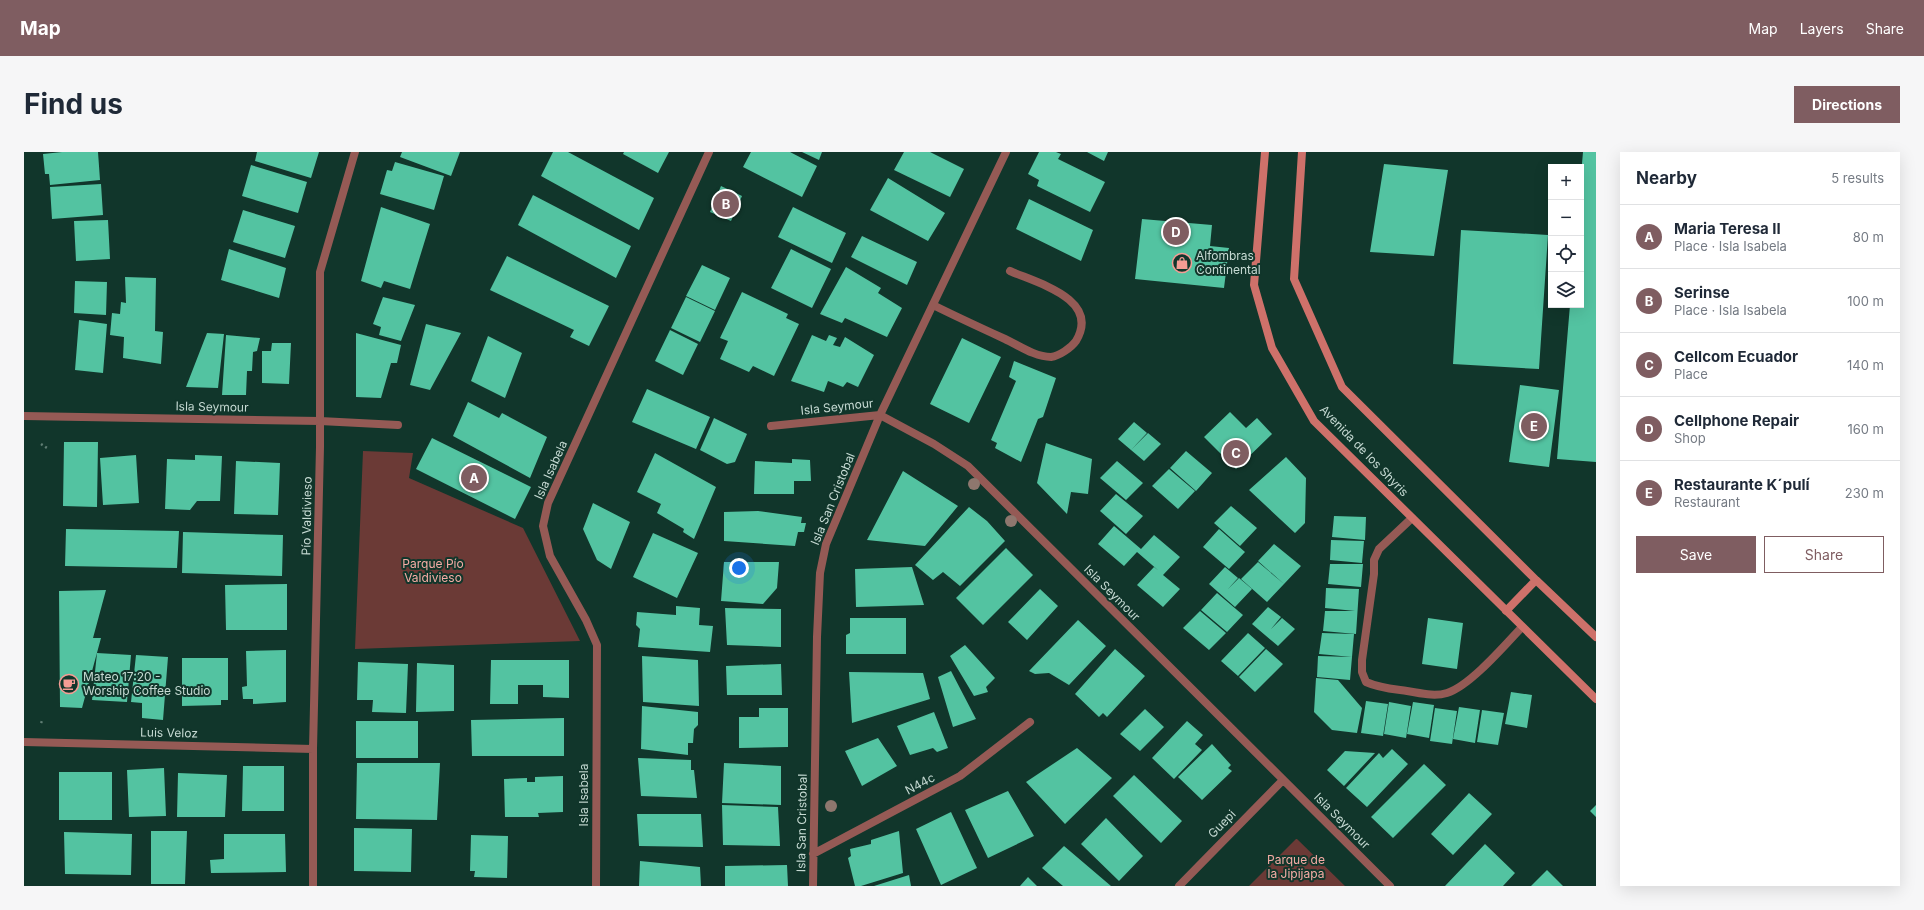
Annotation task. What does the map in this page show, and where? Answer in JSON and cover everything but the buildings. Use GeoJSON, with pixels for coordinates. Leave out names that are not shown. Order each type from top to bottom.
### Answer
{"type":"FeatureCollection","features":[{"type":"Feature","properties":{"kind":"main road","name":"Avenida de los Shyris"},"geometry":{"type":"LineString","coordinates":[[1265,152],[1254,285],[1272,348],[1314,421],[1596,699]]}},
{"type":"Feature","properties":{"kind":"main road"},"geometry":{"type":"LineString","coordinates":[[1302,152],[1294,279],[1342,387],[1536,580],[1596,637]]}},
{"type":"Feature","properties":{"kind":"main road"},"geometry":{"type":"LineString","coordinates":[[1506,611],[1536,580]]}},
{"type":"Feature","properties":{"kind":"street","name":"Pío Valdivieso"},"geometry":{"type":"LineString","coordinates":[[313,886],[320,421],[320,272],[355,152]]}},
{"type":"Feature","properties":{"kind":"street","name":"Isla Isabela"},"geometry":{"type":"LineString","coordinates":[[596,886],[597,645],[586,620],[550,556],[543,526],[548,503],[709,152]]}},
{"type":"Feature","properties":{"kind":"street","name":"Isla San Cristobal"},"geometry":{"type":"LineString","coordinates":[[813,886],[820,573],[826,544],[880,415],[1006,152]]}},
{"type":"Feature","properties":{"kind":"street"},"geometry":{"type":"LineString","coordinates":[[933,305],[1032,352],[1051,357],[1064,352],[1075,342],[1081,330],[1081,316],[1076,305],[1063,295],[1010,271]]}},
{"type":"Feature","properties":{"kind":"street","name":"Isla Seymour"},"geometry":{"type":"LineString","coordinates":[[771,426],[880,415],[934,444],[968,466],[1390,886]]}},
{"type":"Feature","properties":{"kind":"street","name":"Isla Seymour"},"geometry":{"type":"LineString","coordinates":[[24,416],[320,421],[398,425]]}},
{"type":"Feature","properties":{"kind":"street"},"geometry":{"type":"LineString","coordinates":[[1412,518],[1379,549],[1374,560],[1374,574],[1362,660],[1362,672],[1366,682],[1378,687],[1433,694],[1447,693],[1456,688],[1491,660],[1522,627]]}},
{"type":"Feature","properties":{"kind":"street","name":"N44c"},"geometry":{"type":"LineString","coordinates":[[813,854],[960,776],[1030,722]]}},
{"type":"Feature","properties":{"kind":"street","name":"Luis Veloz"},"geometry":{"type":"LineString","coordinates":[[24,742],[314,749]]}},
{"type":"Feature","properties":{"kind":"street","name":"Guepi"},"geometry":{"type":"LineString","coordinates":[[1179,886],[1283,780]]}},
{"type":"Feature","properties":{"kind":"path"},"geometry":{"type":"LineString","coordinates":[[41,444],[47,448]]}},
{"type":"Feature","properties":{"kind":"green space","name":"Parque Pío Valdivieso"},"geometry":{"type":"Polygon","coordinates":[[[363,451],[413,453],[409,478],[523,528],[580,641],[355,649],[363,451]]]}},
{"type":"Feature","properties":{"kind":"green space","name":"Parque de la Jipijapa"},"geometry":{"type":"Polygon","coordinates":[[[1297,839],[1345,886],[1249,886],[1297,839]]]}},
{"type":"Feature","properties":{"kind":"place","name":"Serinse"},"geometry":{"type":"Point","coordinates":[726,204]}},
{"type":"Feature","properties":{"kind":"place","name":"Cellphone Repair"},"geometry":{"type":"Point","coordinates":[1176,232]}},
{"type":"Feature","properties":{"kind":"place","name":"Alfombras Continental"},"geometry":{"type":"Point","coordinates":[1182,263]}},
{"type":"Feature","properties":{"kind":"place","name":"Restaurante K´pulí"},"geometry":{"type":"Point","coordinates":[1534,426]}},
{"type":"Feature","properties":{"kind":"place","name":"Cellcom Ecuador"},"geometry":{"type":"Point","coordinates":[1236,453]}},
{"type":"Feature","properties":{"kind":"place","name":"Maria Teresa II"},"geometry":{"type":"Point","coordinates":[474,478]}},
{"type":"Feature","properties":{"kind":"place","name":"Mateo 17:20 - Worship Coffee Studio"},"geometry":{"type":"Point","coordinates":[69,684]}}]}
